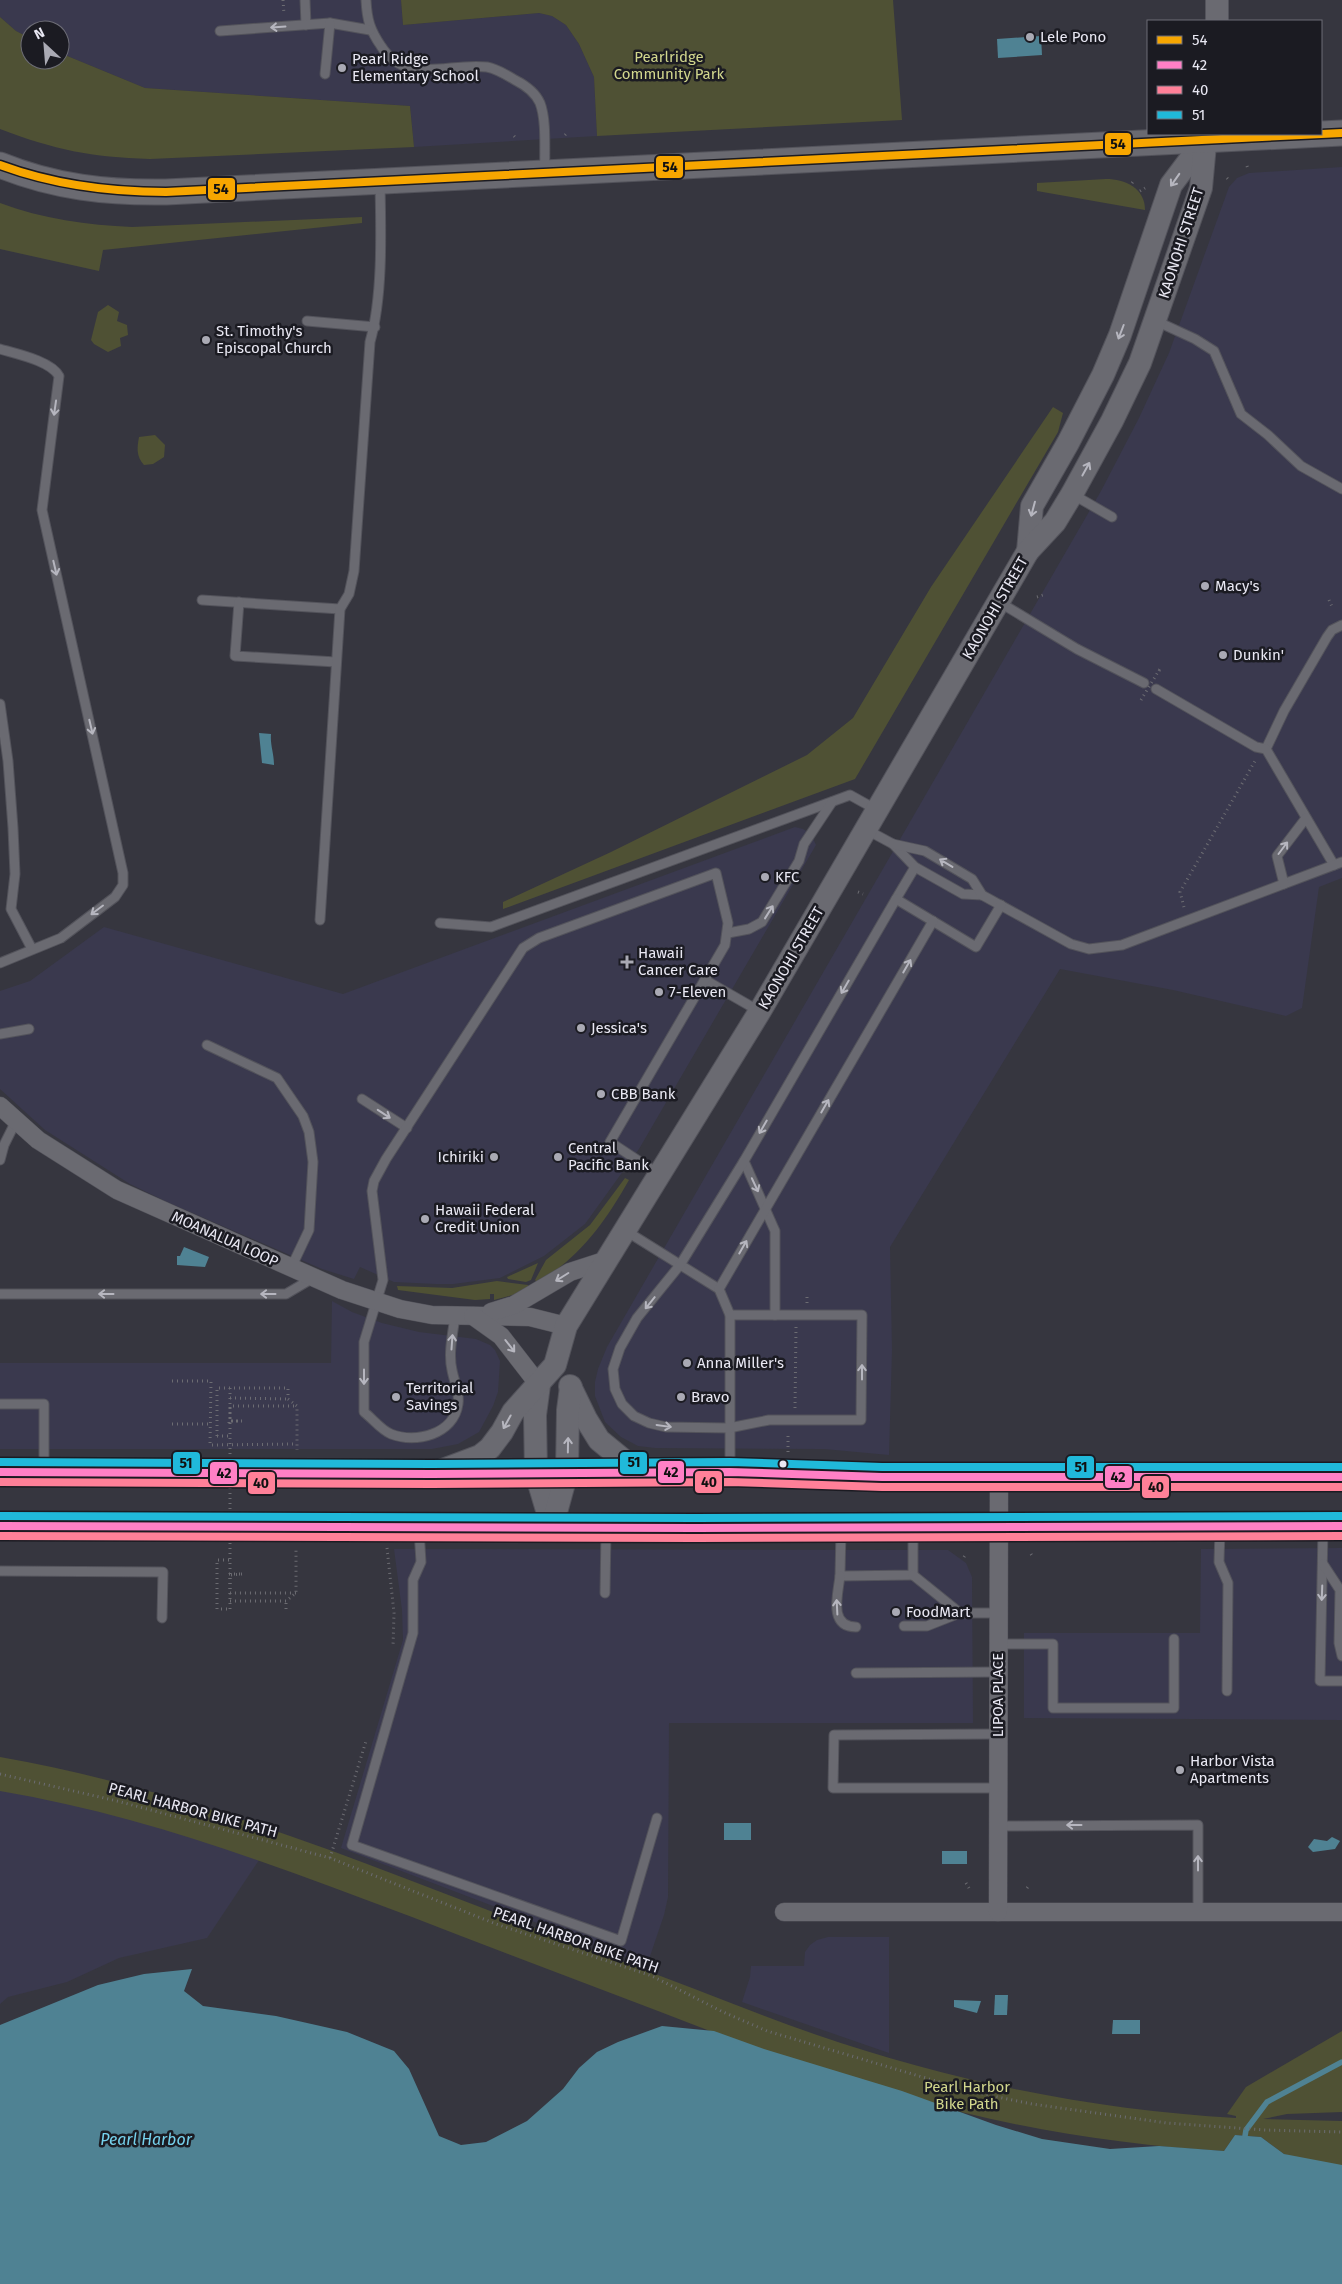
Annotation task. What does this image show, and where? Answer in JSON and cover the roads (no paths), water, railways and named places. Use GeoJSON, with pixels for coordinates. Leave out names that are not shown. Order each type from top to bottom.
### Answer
{"type":"FeatureCollection","features":[{"type":"Feature","properties":{"kind":"main road"},"geometry":{"type":"LineString","coordinates":[[1322,134],[1342,133]]}},
{"type":"Feature","properties":{"kind":"main road"},"geometry":{"type":"LineString","coordinates":[[0,165],[51,182],[83,189],[123,192],[546,174],[1205,137],[1274,135]]}},
{"type":"Feature","properties":{"kind":"main road"},"geometry":{"type":"LineString","coordinates":[[0,1472],[431,1474],[730,1472],[882,1477],[1342,1477]]}},
{"type":"Feature","properties":{"kind":"main road"},"geometry":{"type":"LineString","coordinates":[[0,1526],[1333,1527]]}},
{"type":"Feature","properties":{"kind":"street"},"geometry":{"type":"LineString","coordinates":[[1216,0],[1217,20]]}},
{"type":"Feature","properties":{"kind":"street","name":"KAONOHI STREET"},"geometry":{"type":"LineString","coordinates":[[552,1527],[536,1473],[535,1415],[539,1385],[555,1364],[566,1326],[760,1011],[1028,551],[1055,522],[1112,421],[1140,363],[1201,188],[1205,137]]}},
{"type":"Feature","properties":{"kind":"street","name":"KAONOHI STREET"},"geometry":{"type":"LineString","coordinates":[[1028,551],[1032,506],[1068,443],[1106,367],[1134,296],[1170,185],[1205,137]]}},
{"type":"Feature","properties":{"kind":"street","name":"MOANALUA LOOP"},"geometry":{"type":"LineString","coordinates":[[0,1106],[16,1122],[62,1156],[117,1190],[313,1278],[376,1303],[400,1310],[455,1316],[530,1317],[566,1326]]}},
{"type":"Feature","properties":{"kind":"street","name":"MOANALUA LOOP"},"geometry":{"type":"LineString","coordinates":[[473,1316],[514,1305],[570,1272],[607,1260]]}},
{"type":"Feature","properties":{"kind":"street"},"geometry":{"type":"LineString","coordinates":[[431,1474],[480,1456],[485,1452],[497,1439],[513,1412],[539,1385],[501,1336],[473,1316]]}},
{"type":"Feature","properties":{"kind":"street"},"geometry":{"type":"LineString","coordinates":[[555,1364],[571,1387],[586,1419],[599,1440],[638,1472]]}},
{"type":"Feature","properties":{"kind":"street"},"geometry":{"type":"LineString","coordinates":[[552,1527],[567,1472],[568,1410],[571,1387]]}},
{"type":"Feature","properties":{"kind":"street","name":"LIPOA PLACE"},"geometry":{"type":"LineString","coordinates":[[998,1912],[999,1477]]}},
{"type":"Feature","properties":{"kind":"street"},"geometry":{"type":"LineString","coordinates":[[784,1912],[1342,1912]]}},
{"type":"Feature","properties":{"kind":"lane"},"geometry":{"type":"LineString","coordinates":[[305,0],[306,24]]}},
{"type":"Feature","properties":{"kind":"lane"},"geometry":{"type":"LineString","coordinates":[[366,0],[370,30],[385,53],[400,65],[409,69],[427,70],[489,68],[518,81],[535,94],[541,107],[546,174]]}},
{"type":"Feature","properties":{"kind":"lane"},"geometry":{"type":"LineString","coordinates":[[325,74],[330,23]]}},
{"type":"Feature","properties":{"kind":"lane"},"geometry":{"type":"LineString","coordinates":[[220,31],[330,23],[370,30]]}},
{"type":"Feature","properties":{"kind":"lane"},"geometry":{"type":"LineString","coordinates":[[320,920],[340,609],[349,594],[354,571],[370,342],[374,327],[381,239],[380,181]]}},
{"type":"Feature","properties":{"kind":"lane"},"geometry":{"type":"LineString","coordinates":[[307,321],[374,327]]}},
{"type":"Feature","properties":{"kind":"lane"},"geometry":{"type":"LineString","coordinates":[[1156,321],[1195,339],[1214,352],[1241,414],[1268,435],[1301,466],[1342,489]]}},
{"type":"Feature","properties":{"kind":"lane"},"geometry":{"type":"LineString","coordinates":[[0,349],[48,365],[56,370],[59,376],[42,510],[123,879],[123,885],[115,897],[62,938],[0,963]]}},
{"type":"Feature","properties":{"kind":"lane"},"geometry":{"type":"LineString","coordinates":[[1072,494],[1112,517]]}},
{"type":"Feature","properties":{"kind":"lane"},"geometry":{"type":"LineString","coordinates":[[202,600],[340,609]]}},
{"type":"Feature","properties":{"kind":"lane"},"geometry":{"type":"LineString","coordinates":[[238,602],[235,656],[336,662]]}},
{"type":"Feature","properties":{"kind":"lane"},"geometry":{"type":"LineString","coordinates":[[999,602],[1077,649],[1144,683]]}},
{"type":"Feature","properties":{"kind":"lane"},"geometry":{"type":"LineString","coordinates":[[1266,750],[1284,711],[1326,637],[1332,630],[1342,625]]}},
{"type":"Feature","properties":{"kind":"lane"},"geometry":{"type":"LineString","coordinates":[[440,923],[491,927],[850,795],[915,867],[963,894],[982,895],[1071,944],[1089,949],[1122,945],[1338,863],[1306,818],[1266,750],[1256,747],[1156,689]]}},
{"type":"Feature","properties":{"kind":"lane"},"geometry":{"type":"LineString","coordinates":[[0,704],[8,761],[13,828],[15,874],[10,909],[32,949]]}},
{"type":"Feature","properties":{"kind":"lane"},"geometry":{"type":"LineString","coordinates":[[728,933],[749,929],[762,922],[798,861],[804,844],[832,801]]}},
{"type":"Feature","properties":{"kind":"lane"},"geometry":{"type":"LineString","coordinates":[[1284,884],[1277,856],[1306,818]]}},
{"type":"Feature","properties":{"kind":"lane"},"geometry":{"type":"LineString","coordinates":[[893,844],[925,850],[972,879],[982,895]]}},
{"type":"Feature","properties":{"kind":"lane"},"geometry":{"type":"LineString","coordinates":[[730,1315],[862,1315],[861,1420],[768,1420],[730,1428],[666,1427],[649,1423],[634,1416],[622,1404],[615,1389],[613,1368],[620,1348],[638,1318],[680,1265],[744,1162],[915,867]]}},
{"type":"Feature","properties":{"kind":"lane"},"geometry":{"type":"LineString","coordinates":[[455,1316],[451,1369],[459,1394],[455,1416],[439,1432],[426,1437],[403,1438],[389,1433],[364,1412],[364,1342],[383,1280],[372,1191],[378,1172],[518,954],[529,943],[716,873],[728,922],[725,945],[610,1142],[660,1175]]}},
{"type":"Feature","properties":{"kind":"lane"},"geometry":{"type":"LineString","coordinates":[[896,899],[976,947],[1001,905]]}},
{"type":"Feature","properties":{"kind":"lane"},"geometry":{"type":"LineString","coordinates":[[719,1289],[933,921]]}},
{"type":"Feature","properties":{"kind":"lane"},"geometry":{"type":"LineString","coordinates":[[705,980],[760,1011]]}},
{"type":"Feature","properties":{"kind":"lane"},"geometry":{"type":"LineString","coordinates":[[0,1034],[29,1028]]}},
{"type":"Feature","properties":{"kind":"lane"},"geometry":{"type":"LineString","coordinates":[[207,1045],[277,1078],[303,1116],[309,1132],[312,1162],[310,1230],[292,1268]]}},
{"type":"Feature","properties":{"kind":"lane"},"geometry":{"type":"LineString","coordinates":[[362,1099],[407,1128]]}},
{"type":"Feature","properties":{"kind":"lane"},"geometry":{"type":"LineString","coordinates":[[0,1160],[4,1145],[16,1122]]}},
{"type":"Feature","properties":{"kind":"lane"},"geometry":{"type":"LineString","coordinates":[[744,1162],[775,1231],[775,1315]]}},
{"type":"Feature","properties":{"kind":"lane"},"geometry":{"type":"LineString","coordinates":[[626,1231],[719,1289],[730,1315],[730,1472]]}},
{"type":"Feature","properties":{"kind":"lane"},"geometry":{"type":"LineString","coordinates":[[0,1294],[286,1294],[313,1278]]}},
{"type":"Feature","properties":{"kind":"lane"},"geometry":{"type":"LineString","coordinates":[[0,1404],[44,1404],[44,1472]]}},
{"type":"Feature","properties":{"kind":"lane"},"geometry":{"type":"LineString","coordinates":[[419,1527],[421,1562],[413,1580],[413,1633],[352,1845],[620,1941],[657,1818]]}},
{"type":"Feature","properties":{"kind":"lane"},"geometry":{"type":"LineString","coordinates":[[605,1594],[606,1527]]}},
{"type":"Feature","properties":{"kind":"lane"},"geometry":{"type":"LineString","coordinates":[[841,1527],[837,1615],[846,1625],[856,1627]]}},
{"type":"Feature","properties":{"kind":"lane"},"geometry":{"type":"LineString","coordinates":[[913,1527],[913,1575]]}},
{"type":"Feature","properties":{"kind":"lane"},"geometry":{"type":"LineString","coordinates":[[1220,1527],[1219,1562],[1228,1583],[1227,1691]]}},
{"type":"Feature","properties":{"kind":"lane"},"geometry":{"type":"LineString","coordinates":[[1333,1527],[1323,1564],[1320,1680],[1342,1681]]}},
{"type":"Feature","properties":{"kind":"lane"},"geometry":{"type":"LineString","coordinates":[[1323,1564],[1340,1590],[1339,1643],[1342,1656]]}},
{"type":"Feature","properties":{"kind":"lane"},"geometry":{"type":"LineString","coordinates":[[0,1571],[162,1572],[162,1618]]}},
{"type":"Feature","properties":{"kind":"lane"},"geometry":{"type":"LineString","coordinates":[[840,1576],[913,1575],[960,1613]]}},
{"type":"Feature","properties":{"kind":"lane"},"geometry":{"type":"LineString","coordinates":[[904,1626],[927,1626],[960,1613],[998,1613]]}},
{"type":"Feature","properties":{"kind":"lane"},"geometry":{"type":"LineString","coordinates":[[998,1644],[1053,1644],[1053,1708],[1174,1708],[1174,1639]]}},
{"type":"Feature","properties":{"kind":"lane"},"geometry":{"type":"LineString","coordinates":[[856,1673],[998,1672]]}},
{"type":"Feature","properties":{"kind":"lane"},"geometry":{"type":"LineString","coordinates":[[998,1734],[834,1735],[833,1788],[998,1788]]}},
{"type":"Feature","properties":{"kind":"lane"},"geometry":{"type":"LineString","coordinates":[[998,1826],[1198,1825],[1198,1912]]}},
{"type":"Feature","properties":{"kind":"water"},"geometry":{"type":"Polygon","coordinates":[[[1041,36],[1042,55],[998,58],[997,39],[1041,36]]]}},
{"type":"Feature","properties":{"kind":"water"},"geometry":{"type":"Polygon","coordinates":[[[259,733],[271,734],[274,765],[262,763],[259,733]]]}},
{"type":"Feature","properties":{"kind":"water"},"geometry":{"type":"Polygon","coordinates":[[[184,1247],[209,1257],[205,1267],[177,1265],[177,1256],[180,1256],[184,1247]]]}},
{"type":"Feature","properties":{"kind":"water"},"geometry":{"type":"Polygon","coordinates":[[[724,1823],[751,1823],[751,1840],[724,1840],[724,1823]]]}},
{"type":"Feature","properties":{"kind":"water"},"geometry":{"type":"Polygon","coordinates":[[[1332,1837],[1340,1841],[1335,1849],[1313,1852],[1308,1847],[1314,1839],[1327,1841],[1332,1837]]]}},
{"type":"Feature","properties":{"kind":"water"},"geometry":{"type":"Polygon","coordinates":[[[942,1851],[967,1851],[967,1864],[942,1864],[942,1851]]]}},
{"type":"Feature","properties":{"kind":"water","name":"Pearl Harbor"},"geometry":{"type":"Polygon","coordinates":[[[192,1969],[184,1991],[203,2006],[276,2016],[347,2032],[394,2051],[409,2069],[439,2136],[461,2145],[486,2142],[527,2121],[563,2089],[579,2068],[597,2052],[662,2026],[714,2031],[764,2049],[902,2091],[996,2125],[1042,2139],[1110,2149],[1159,2146],[1224,2151],[1235,2135],[1261,2137],[1284,2154],[1342,2165],[1342,2284],[0,2284],[0,2025],[98,1985],[144,1974],[192,1969]]]}},
{"type":"Feature","properties":{"kind":"water"},"geometry":{"type":"Polygon","coordinates":[[[995,1995],[1008,1995],[1007,2015],[994,2015],[995,1995]]]}},
{"type":"Feature","properties":{"kind":"water"},"geometry":{"type":"Polygon","coordinates":[[[954,2000],[981,2001],[977,2013],[954,2007],[954,2000]]]}},
{"type":"Feature","properties":{"kind":"water"},"geometry":{"type":"Polygon","coordinates":[[[1113,2020],[1140,2020],[1140,2034],[1112,2034],[1113,2020]]]}},
{"type":"Feature","properties":{"kind":"waterway"},"geometry":{"type":"LineString","coordinates":[[1245,2136],[1246,2130],[1267,2102],[1342,2062]]}},
{"type":"Feature","properties":{"kind":"place","name":"Lele Pono"},"geometry":{"type":"Point","coordinates":[1030,37]}},
{"type":"Feature","properties":{"kind":"place","name":"Pearl Ridge Elementary School"},"geometry":{"type":"Point","coordinates":[342,68]}},
{"type":"Feature","properties":{"kind":"place","name":"St. Timothy's Episcopal Church"},"geometry":{"type":"Point","coordinates":[206,340]}},
{"type":"Feature","properties":{"kind":"place","name":"Macy's"},"geometry":{"type":"Point","coordinates":[1205,586]}},
{"type":"Feature","properties":{"kind":"place","name":"Dunkin'"},"geometry":{"type":"Point","coordinates":[1223,655]}},
{"type":"Feature","properties":{"kind":"place","name":"KFC"},"geometry":{"type":"Point","coordinates":[765,877]}},
{"type":"Feature","properties":{"kind":"place","name":"Hawaii Cancer Care"},"geometry":{"type":"Point","coordinates":[627,962]}},
{"type":"Feature","properties":{"kind":"place","name":"7-Eleven"},"geometry":{"type":"Point","coordinates":[659,992]}},
{"type":"Feature","properties":{"kind":"place","name":"Jessica's"},"geometry":{"type":"Point","coordinates":[581,1028]}},
{"type":"Feature","properties":{"kind":"place","name":"CBB Bank"},"geometry":{"type":"Point","coordinates":[601,1094]}},
{"type":"Feature","properties":{"kind":"place","name":"Ichiriki"},"geometry":{"type":"Point","coordinates":[494,1157]}},
{"type":"Feature","properties":{"kind":"place","name":"Central Pacific Bank"},"geometry":{"type":"Point","coordinates":[558,1157]}},
{"type":"Feature","properties":{"kind":"place","name":"Hawaii Federal Credit Union"},"geometry":{"type":"Point","coordinates":[425,1219]}},
{"type":"Feature","properties":{"kind":"place","name":"Anna Miller's"},"geometry":{"type":"Point","coordinates":[687,1363]}},
{"type":"Feature","properties":{"kind":"place","name":"Territorial Savings"},"geometry":{"type":"Point","coordinates":[396,1397]}},
{"type":"Feature","properties":{"kind":"place","name":"Bravo"},"geometry":{"type":"Point","coordinates":[681,1397]}},
{"type":"Feature","properties":{"kind":"place","name":"FoodMart"},"geometry":{"type":"Point","coordinates":[896,1612]}},
{"type":"Feature","properties":{"kind":"place","name":"Harbor Vista Apartments"},"geometry":{"type":"Point","coordinates":[1180,1770]}},
{"type":"Feature","properties":{"kind":"park label","name":"Pearlridge Community Park"},"geometry":{"type":"Point","coordinates":[669,66]}},
{"type":"Feature","properties":{"kind":"park label","name":"Pearl Harbor Bike Path"},"geometry":{"type":"Point","coordinates":[967,2096]}}]}
